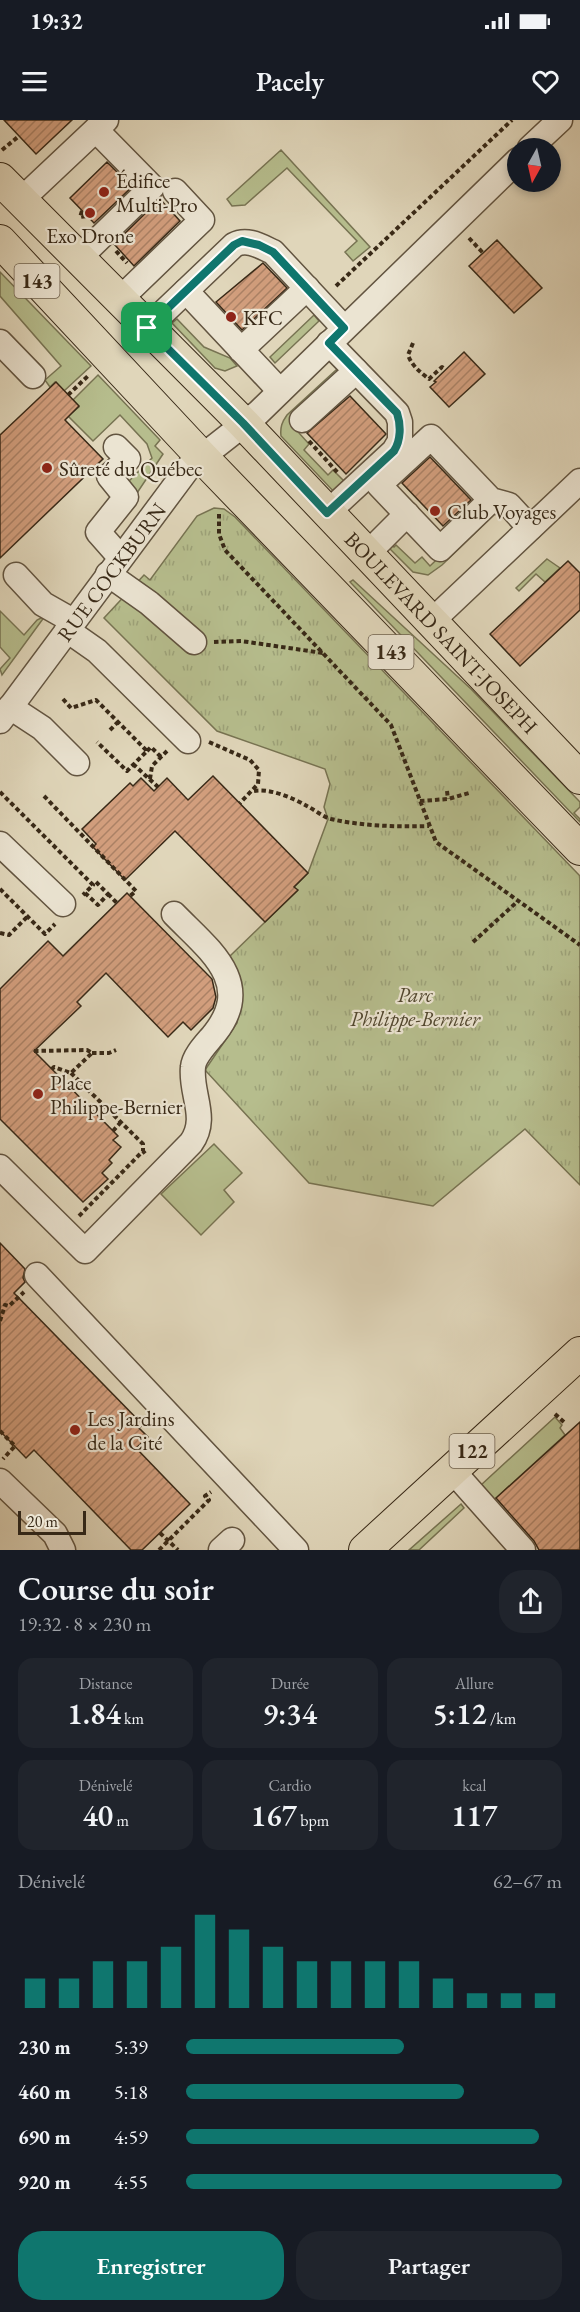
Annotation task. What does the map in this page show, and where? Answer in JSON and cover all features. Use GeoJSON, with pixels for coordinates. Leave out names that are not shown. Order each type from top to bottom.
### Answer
{"type":"FeatureCollection","features":[{"type":"Feature","properties":{"kind":"main road","name":"BOULEVARD SAINT-JOSEPH"},"geometry":{"type":"LineString","coordinates":[[7,176],[78,259],[243,423],[580,778]]}},
{"type":"Feature","properties":{"kind":"main road","name":"143"},"geometry":{"type":"LineString","coordinates":[[0,241],[201,456],[580,849]]}},
{"type":"Feature","properties":{"kind":"main road","name":"122"},"geometry":{"type":"LineString","coordinates":[[365,1550],[580,1353]]}},
{"type":"Feature","properties":{"kind":"street"},"geometry":{"type":"LineString","coordinates":[[541,138],[560,120]]}},
{"type":"Feature","properties":{"kind":"street"},"geometry":{"type":"LineString","coordinates":[[7,176],[101,125],[152,187],[78,259]]}},
{"type":"Feature","properties":{"kind":"street","name":"RUE COCKBURN"},"geometry":{"type":"LineString","coordinates":[[7,703],[70,626],[189,467],[280,391],[507,171]]}},
{"type":"Feature","properties":{"kind":"street"},"geometry":{"type":"LineString","coordinates":[[119,300],[202,220],[175,191]]}},
{"type":"Feature","properties":{"kind":"street"},"geometry":{"type":"LineString","coordinates":[[147,328],[234,245],[242,241],[259,245],[273,252],[307,288],[356,370],[397,413],[400,435],[397,447],[327,513]]}},
{"type":"Feature","properties":{"kind":"street"},"geometry":{"type":"LineString","coordinates":[[241,350],[307,288]]}},
{"type":"Feature","properties":{"kind":"street"},"geometry":{"type":"LineString","coordinates":[[186,291],[280,391]]}},
{"type":"Feature","properties":{"kind":"street"},"geometry":{"type":"LineString","coordinates":[[0,342],[33,376]]}},
{"type":"Feature","properties":{"kind":"street"},"geometry":{"type":"LineString","coordinates":[[305,430],[356,370]]}},
{"type":"Feature","properties":{"kind":"street"},"geometry":{"type":"LineString","coordinates":[[491,500],[440,549],[379,485],[431,437],[491,500],[508,505],[530,528]]}},
{"type":"Feature","properties":{"kind":"street"},"geometry":{"type":"LineString","coordinates":[[116,447],[128,459],[109,477],[126,497],[98,532],[114,566],[149,603],[194,642]]}},
{"type":"Feature","properties":{"kind":"street"},"geometry":{"type":"LineString","coordinates":[[432,621],[580,481]]}},
{"type":"Feature","properties":{"kind":"street"},"geometry":{"type":"LineString","coordinates":[[367,554],[407,514]]}},
{"type":"Feature","properties":{"kind":"street"},"geometry":{"type":"LineString","coordinates":[[16,576],[43,604],[97,651],[189,742]]}},
{"type":"Feature","properties":{"kind":"street"},"geometry":{"type":"LineString","coordinates":[[7,703],[42,728],[76,763]]}},
{"type":"Feature","properties":{"kind":"street"},"geometry":{"type":"LineString","coordinates":[[0,844],[63,904]]}},
{"type":"Feature","properties":{"kind":"street"},"geometry":{"type":"LineString","coordinates":[[0,1167],[85,1251],[191,1143],[197,1134],[200,1116],[193,1073],[194,1060],[228,1015],[230,996],[224,968],[174,914]]}},
{"type":"Feature","properties":{"kind":"street"},"geometry":{"type":"LineString","coordinates":[[37,1275],[296,1550]]}},
{"type":"Feature","properties":{"kind":"street"},"geometry":{"type":"LineString","coordinates":[[452,1470],[523,1550]]}},
{"type":"Feature","properties":{"kind":"street"},"geometry":{"type":"LineString","coordinates":[[0,1481],[55,1534],[63,1550]]}},
{"type":"Feature","properties":{"kind":"path"},"geometry":{"type":"LineString","coordinates":[[339,283],[512,120]]}},
{"type":"Feature","properties":{"kind":"path"},"geometry":{"type":"LineString","coordinates":[[7,176],[19,136]]}},
{"type":"Feature","properties":{"kind":"path"},"geometry":{"type":"LineString","coordinates":[[82,211],[80,218],[87,216]]}},
{"type":"Feature","properties":{"kind":"path"},"geometry":{"type":"LineString","coordinates":[[469,238],[483,254]]}},
{"type":"Feature","properties":{"kind":"path"},"geometry":{"type":"LineString","coordinates":[[109,252],[113,248],[129,265]]}},
{"type":"Feature","properties":{"kind":"path"},"geometry":{"type":"LineString","coordinates":[[413,342],[408,355],[418,370],[429,379],[442,367],[445,370]]}},
{"type":"Feature","properties":{"kind":"path"},"geometry":{"type":"LineString","coordinates":[[68,395],[88,376]]}},
{"type":"Feature","properties":{"kind":"path"},"geometry":{"type":"LineString","coordinates":[[305,430],[345,480]]}},
{"type":"Feature","properties":{"kind":"path"},"geometry":{"type":"LineString","coordinates":[[220,505],[219,534],[225,550],[390,725],[436,842],[580,945]]}},
{"type":"Feature","properties":{"kind":"path"},"geometry":{"type":"LineString","coordinates":[[219,642],[241,641],[323,653]]}},
{"type":"Feature","properties":{"kind":"path"},"geometry":{"type":"LineString","coordinates":[[63,699],[71,708],[96,700],[147,751]]}},
{"type":"Feature","properties":{"kind":"path"},"geometry":{"type":"LineString","coordinates":[[110,730],[118,722]]}},
{"type":"Feature","properties":{"kind":"path"},"geometry":{"type":"LineString","coordinates":[[97,742],[127,771],[151,747],[161,757]]}},
{"type":"Feature","properties":{"kind":"path"},"geometry":{"type":"LineString","coordinates":[[150,779],[152,766],[161,757],[189,742],[254,763],[259,770],[260,777],[254,791],[240,803]]}},
{"type":"Feature","properties":{"kind":"path"},"geometry":{"type":"LineString","coordinates":[[133,765],[158,787]]}},
{"type":"Feature","properties":{"kind":"path"},"geometry":{"type":"LineString","coordinates":[[254,791],[261,790],[282,796],[305,805],[328,819],[429,826]]}},
{"type":"Feature","properties":{"kind":"path"},"geometry":{"type":"LineString","coordinates":[[447,791],[448,799]]}},
{"type":"Feature","properties":{"kind":"path"},"geometry":{"type":"LineString","coordinates":[[420,801],[448,799],[469,793]]}},
{"type":"Feature","properties":{"kind":"path"},"geometry":{"type":"LineString","coordinates":[[44,796],[136,891],[130,896]]}},
{"type":"Feature","properties":{"kind":"path"},"geometry":{"type":"LineString","coordinates":[[93,885],[96,882],[117,903]]}},
{"type":"Feature","properties":{"kind":"path"},"geometry":{"type":"LineString","coordinates":[[85,893],[98,905],[108,894]]}},
{"type":"Feature","properties":{"kind":"path"},"geometry":{"type":"LineString","coordinates":[[473,942],[518,901]]}},
{"type":"Feature","properties":{"kind":"path"},"geometry":{"type":"LineString","coordinates":[[0,933],[9,935],[28,916]]}},
{"type":"Feature","properties":{"kind":"path"},"geometry":{"type":"LineString","coordinates":[[34,1051],[87,1050],[92,1053],[109,1053],[116,1050]]}},
{"type":"Feature","properties":{"kind":"path"},"geometry":{"type":"LineString","coordinates":[[71,1073],[92,1053]]}},
{"type":"Feature","properties":{"kind":"path"},"geometry":{"type":"LineString","coordinates":[[52,1069],[54,1067],[71,1073],[143,1144],[143,1151],[77,1218]]}},
{"type":"Feature","properties":{"kind":"path"},"geometry":{"type":"LineString","coordinates":[[113,1131],[121,1122]]}},
{"type":"Feature","properties":{"kind":"path"},"geometry":{"type":"LineString","coordinates":[[143,1151],[150,1158]]}},
{"type":"Feature","properties":{"kind":"path"},"geometry":{"type":"LineString","coordinates":[[0,1321],[5,1305],[9,1306],[17,1298]]}},
{"type":"Feature","properties":{"kind":"path"},"geometry":{"type":"LineString","coordinates":[[555,1414],[565,1423]]}},
{"type":"Feature","properties":{"kind":"path"},"geometry":{"type":"LineString","coordinates":[[0,1431],[15,1446],[0,1463]]}},
{"type":"Feature","properties":{"kind":"path"},"geometry":{"type":"LineString","coordinates":[[159,1550],[209,1500]]}},
{"type":"Feature","properties":{"kind":"path"},"geometry":{"type":"LineString","coordinates":[[160,1533],[178,1550]]}},
{"type":"Feature","properties":{"kind":"green space"},"geometry":{"type":"Polygon","coordinates":[[[281,150],[370,247],[353,261],[345,252],[357,241],[287,168],[245,205],[232,206],[227,199],[281,150]]]}},
{"type":"Feature","properties":{"kind":"green space"},"geometry":{"type":"Polygon","coordinates":[[[0,272],[91,366],[64,391],[55,382],[50,387],[45,380],[61,366],[0,296],[0,272]]]}},
{"type":"Feature","properties":{"kind":"green space"},"geometry":{"type":"Polygon","coordinates":[[[314,315],[319,321],[275,363],[270,357],[314,315]]]}},
{"type":"Feature","properties":{"kind":"green space"},"geometry":{"type":"Polygon","coordinates":[[[177,319],[204,347],[230,358],[237,366],[225,371],[215,368],[172,323],[177,319]]]}},
{"type":"Feature","properties":{"kind":"green space"},"geometry":{"type":"Polygon","coordinates":[[[336,370],[340,374],[299,433],[309,444],[304,450],[328,475],[333,470],[346,483],[336,494],[281,436],[281,433],[287,415],[336,370]]]}},
{"type":"Feature","properties":{"kind":"green space"},"geometry":{"type":"Polygon","coordinates":[[[98,375],[160,440],[155,446],[163,454],[137,493],[127,483],[152,458],[147,444],[120,415],[93,441],[68,416],[79,407],[73,400],[98,375]]]}},
{"type":"Feature","properties":{"kind":"green space","name":"Parc Philippe-Bernier"},"geometry":{"type":"Polygon","coordinates":[[[214,508],[224,509],[235,517],[580,876],[580,1185],[525,1129],[433,1206],[309,1183],[205,1070],[237,1023],[241,1002],[229,957],[297,891],[294,887],[308,873],[328,819],[324,807],[330,784],[325,769],[217,731],[104,618],[144,575],[150,580],[197,516],[214,508]]]}},
{"type":"Feature","properties":{"kind":"green space"},"geometry":{"type":"Polygon","coordinates":[[[488,510],[499,510],[442,565],[428,575],[413,572],[389,548],[391,545],[394,547],[396,545],[415,563],[422,557],[430,566],[488,510]]]}},
{"type":"Feature","properties":{"kind":"green space"},"geometry":{"type":"Polygon","coordinates":[[[547,559],[560,568],[545,582],[536,574],[519,591],[516,588],[547,559]]]}},
{"type":"Feature","properties":{"kind":"green space"},"geometry":{"type":"Polygon","coordinates":[[[353,580],[471,689],[580,802],[580,807],[574,813],[580,822],[350,582],[353,580]]]}},
{"type":"Feature","properties":{"kind":"green space"},"geometry":{"type":"Polygon","coordinates":[[[0,611],[24,635],[37,620],[45,616],[2,675],[0,669],[10,658],[0,647],[0,611]]]}},
{"type":"Feature","properties":{"kind":"green space"},"geometry":{"type":"Polygon","coordinates":[[[214,1144],[242,1173],[224,1190],[234,1202],[201,1235],[161,1194],[214,1144]]]}},
{"type":"Feature","properties":{"kind":"green space"},"geometry":{"type":"Polygon","coordinates":[[[555,1417],[562,1425],[560,1428],[565,1435],[494,1500],[481,1485],[555,1417]]]}},
{"type":"Feature","properties":{"kind":"green space"},"geometry":{"type":"Polygon","coordinates":[[[461,1504],[464,1508],[419,1550],[409,1550],[461,1504]]]}},
{"type":"Feature","properties":{"kind":"building"},"geometry":{"type":"Polygon","coordinates":[[[4,120],[72,120],[36,154],[4,120]]]}},
{"type":"Feature","properties":{"kind":"building","name":"Édifice Multi-Pro"},"geometry":{"type":"Polygon","coordinates":[[[107,162],[132,187],[94,223],[70,198],[107,162]]]}},
{"type":"Feature","properties":{"kind":"building"},"geometry":{"type":"Polygon","coordinates":[[[160,199],[180,221],[134,266],[114,244],[160,199]]]}},
{"type":"Feature","properties":{"kind":"building"},"geometry":{"type":"Polygon","coordinates":[[[497,240],[542,288],[514,313],[469,266],[497,240]]]}},
{"type":"Feature","properties":{"kind":"building"},"geometry":{"type":"Polygon","coordinates":[[[263,263],[287,288],[242,330],[216,302],[263,263]]]}},
{"type":"Feature","properties":{"kind":"building"},"geometry":{"type":"Polygon","coordinates":[[[464,352],[485,374],[449,407],[430,387],[464,352]]]}},
{"type":"Feature","properties":{"kind":"building","name":"Sûreté du Québec"},"geometry":{"type":"Polygon","coordinates":[[[56,382],[79,406],[65,420],[103,459],[0,558],[0,435],[56,382]]]}},
{"type":"Feature","properties":{"kind":"building"},"geometry":{"type":"Polygon","coordinates":[[[350,396],[386,434],[346,474],[307,433],[350,396]]]}},
{"type":"Feature","properties":{"kind":"building"},"geometry":{"type":"Polygon","coordinates":[[[430,457],[471,500],[443,526],[402,483],[430,457]]]}},
{"type":"Feature","properties":{"kind":"building"},"geometry":{"type":"Polygon","coordinates":[[[568,561],[580,573],[580,610],[520,666],[490,634],[568,561]]]}},
{"type":"Feature","properties":{"kind":"building"},"geometry":{"type":"Polygon","coordinates":[[[213,776],[308,873],[294,887],[298,890],[265,922],[175,831],[125,880],[93,847],[96,844],[82,829],[130,783],[133,786],[141,778],[154,791],[167,778],[188,800],[213,776]]]}},
{"type":"Feature","properties":{"kind":"building"},"geometry":{"type":"Polygon","coordinates":[[[127,893],[212,979],[216,997],[213,1008],[191,1030],[183,1022],[168,1037],[106,973],[77,1002],[81,1006],[34,1051],[118,1136],[113,1140],[121,1147],[109,1160],[112,1163],[102,1173],[108,1179],[83,1202],[0,1119],[0,989],[48,941],[63,956],[127,893]]]}},
{"type":"Feature","properties":{"kind":"building","name":"Les Jardins de la Cité"},"geometry":{"type":"Polygon","coordinates":[[[0,1243],[25,1269],[23,1278],[25,1282],[14,1293],[143,1425],[139,1428],[148,1437],[136,1448],[190,1504],[142,1550],[131,1550],[34,1450],[26,1458],[0,1431],[0,1243]]]}},
{"type":"Feature","properties":{"kind":"building"},"geometry":{"type":"Polygon","coordinates":[[[580,1422],[580,1550],[539,1550],[534,1541],[496,1498],[580,1422]]]}},
{"type":"Feature","properties":{"kind":"place","name":"Édifice Multi-Pro"},"geometry":{"type":"Point","coordinates":[104,192]}},
{"type":"Feature","properties":{"kind":"place","name":"Exo Drone"},"geometry":{"type":"Point","coordinates":[90,213]}},
{"type":"Feature","properties":{"kind":"place","name":"KFC"},"geometry":{"type":"Point","coordinates":[231,317]}},
{"type":"Feature","properties":{"kind":"place","name":"Sûreté du Québec"},"geometry":{"type":"Point","coordinates":[47,468]}},
{"type":"Feature","properties":{"kind":"place","name":"Club Voyages"},"geometry":{"type":"Point","coordinates":[435,511]}},
{"type":"Feature","properties":{"kind":"place","name":"Place Philippe-Bernier"},"geometry":{"type":"Point","coordinates":[38,1094]}},
{"type":"Feature","properties":{"kind":"place","name":"Les Jardins de la Cité"},"geometry":{"type":"Point","coordinates":[75,1430]}},
{"type":"Feature","properties":{"kind":"route"},"geometry":{"type":"LineString","coordinates":[[242,241],[259,245],[273,252],[344,328],[329,343],[397,413],[400,441],[394,451],[327,513],[243,423],[147,328],[234,245],[242,241]]}}]}
